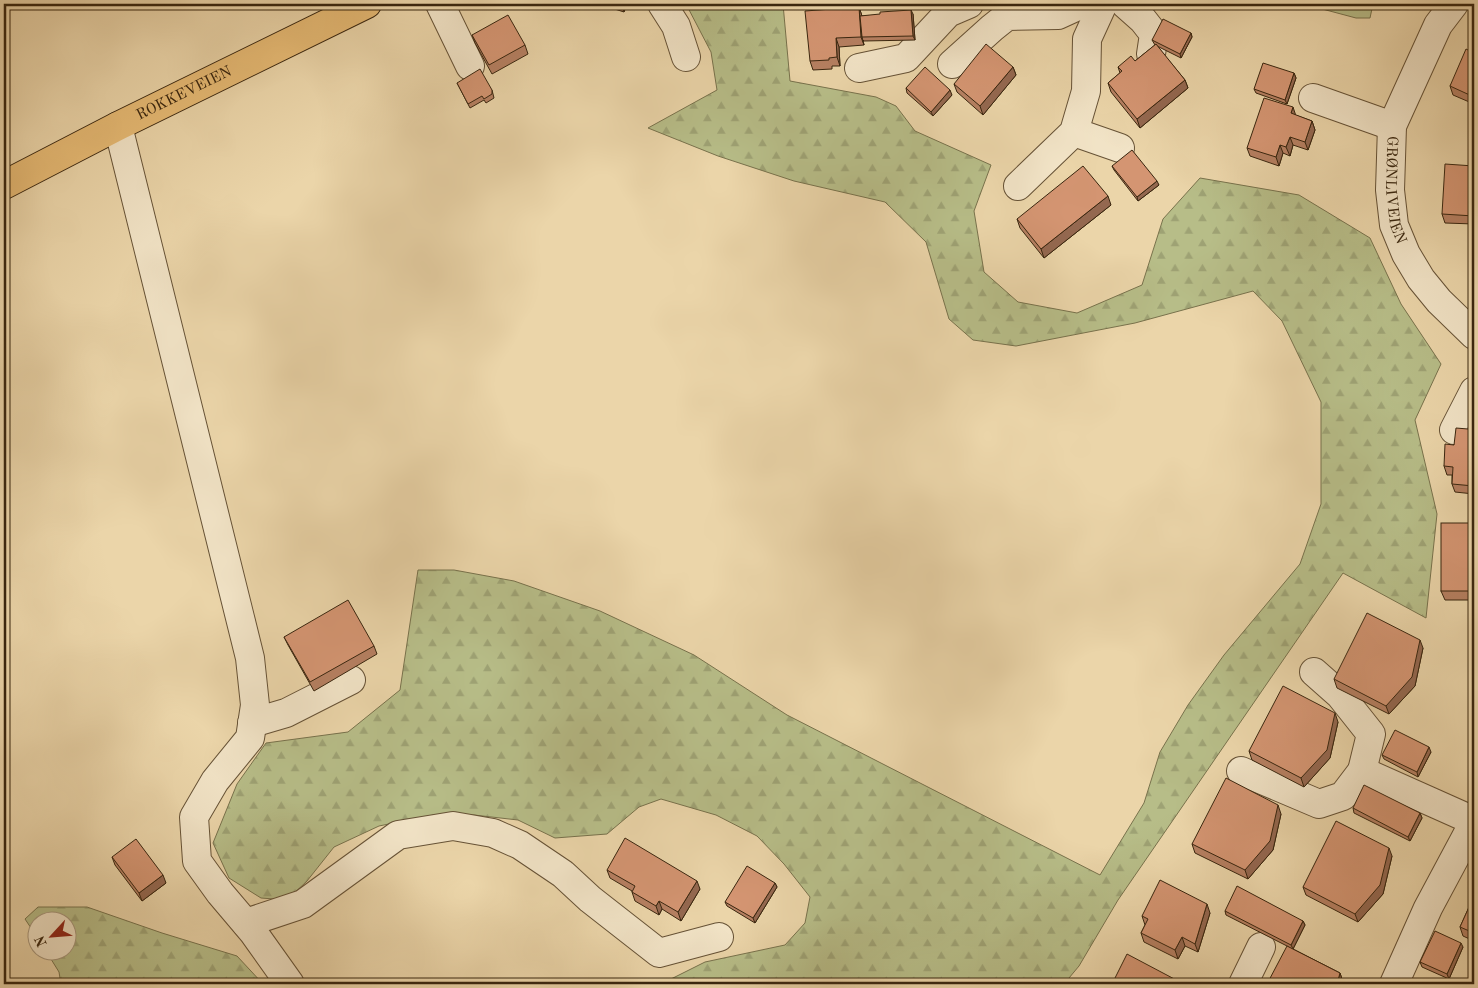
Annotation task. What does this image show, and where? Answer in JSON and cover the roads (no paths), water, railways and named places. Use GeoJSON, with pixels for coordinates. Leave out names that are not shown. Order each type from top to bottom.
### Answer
{"type":"FeatureCollection","features":[{"type":"Feature","properties":{"kind":"main road","name":"ROKKEVEIEN"},"geometry":{"type":"LineString","coordinates":[[4,185],[118,126],[362,5]]}},
{"type":"Feature","properties":{"kind":"street"},"geometry":{"type":"LineString","coordinates":[[440,4],[470,66]]}},
{"type":"Feature","properties":{"kind":"street"},"geometry":{"type":"LineString","coordinates":[[662,4],[676,26],[686,57]]}},
{"type":"Feature","properties":{"kind":"street"},"geometry":{"type":"LineString","coordinates":[[859,68],[906,58],[948,13],[969,4]]}},
{"type":"Feature","properties":{"kind":"street"},"geometry":{"type":"LineString","coordinates":[[952,64],[992,28],[1000,10],[1058,15],[1082,4]]}},
{"type":"Feature","properties":{"kind":"street"},"geometry":{"type":"LineString","coordinates":[[1018,186],[1074,132],[1086,91],[1087,39],[1103,4]]}},
{"type":"Feature","properties":{"kind":"street"},"geometry":{"type":"LineString","coordinates":[[1125,4],[1143,20],[1154,34],[1151,54]]}},
{"type":"Feature","properties":{"kind":"street","name":"GRØNLIVEIEN"},"geometry":{"type":"LineString","coordinates":[[1454,4],[1438,25],[1392,126],[1390,190],[1394,225],[1406,254],[1421,279],[1439,301],[1474,335]]}},
{"type":"Feature","properties":{"kind":"street"},"geometry":{"type":"LineString","coordinates":[[1314,98],[1392,126]]}},
{"type":"Feature","properties":{"kind":"street"},"geometry":{"type":"LineString","coordinates":[[118,126],[250,658],[255,705],[250,738],[215,781],[194,817],[197,860],[290,984]]}},
{"type":"Feature","properties":{"kind":"street"},"geometry":{"type":"LineString","coordinates":[[1074,132],[1120,148]]}},
{"type":"Feature","properties":{"kind":"street"},"geometry":{"type":"LineString","coordinates":[[1454,430],[1474,391]]}},
{"type":"Feature","properties":{"kind":"street"},"geometry":{"type":"LineString","coordinates":[[1241,771],[1319,804],[1343,796],[1362,771],[1371,734],[1340,695],[1314,672]]}},
{"type":"Feature","properties":{"kind":"street"},"geometry":{"type":"LineString","coordinates":[[252,723],[286,713],[350,680]]}},
{"type":"Feature","properties":{"kind":"street"},"geometry":{"type":"LineString","coordinates":[[1362,771],[1474,821],[1428,908],[1394,984]]}},
{"type":"Feature","properties":{"kind":"street"},"geometry":{"type":"LineString","coordinates":[[246,923],[303,904],[398,835],[453,826],[494,833],[520,845],[563,874],[590,899],[659,953],[719,937]]}},
{"type":"Feature","properties":{"kind":"street"},"geometry":{"type":"LineString","coordinates":[[1243,984],[1261,946]]}}]}
